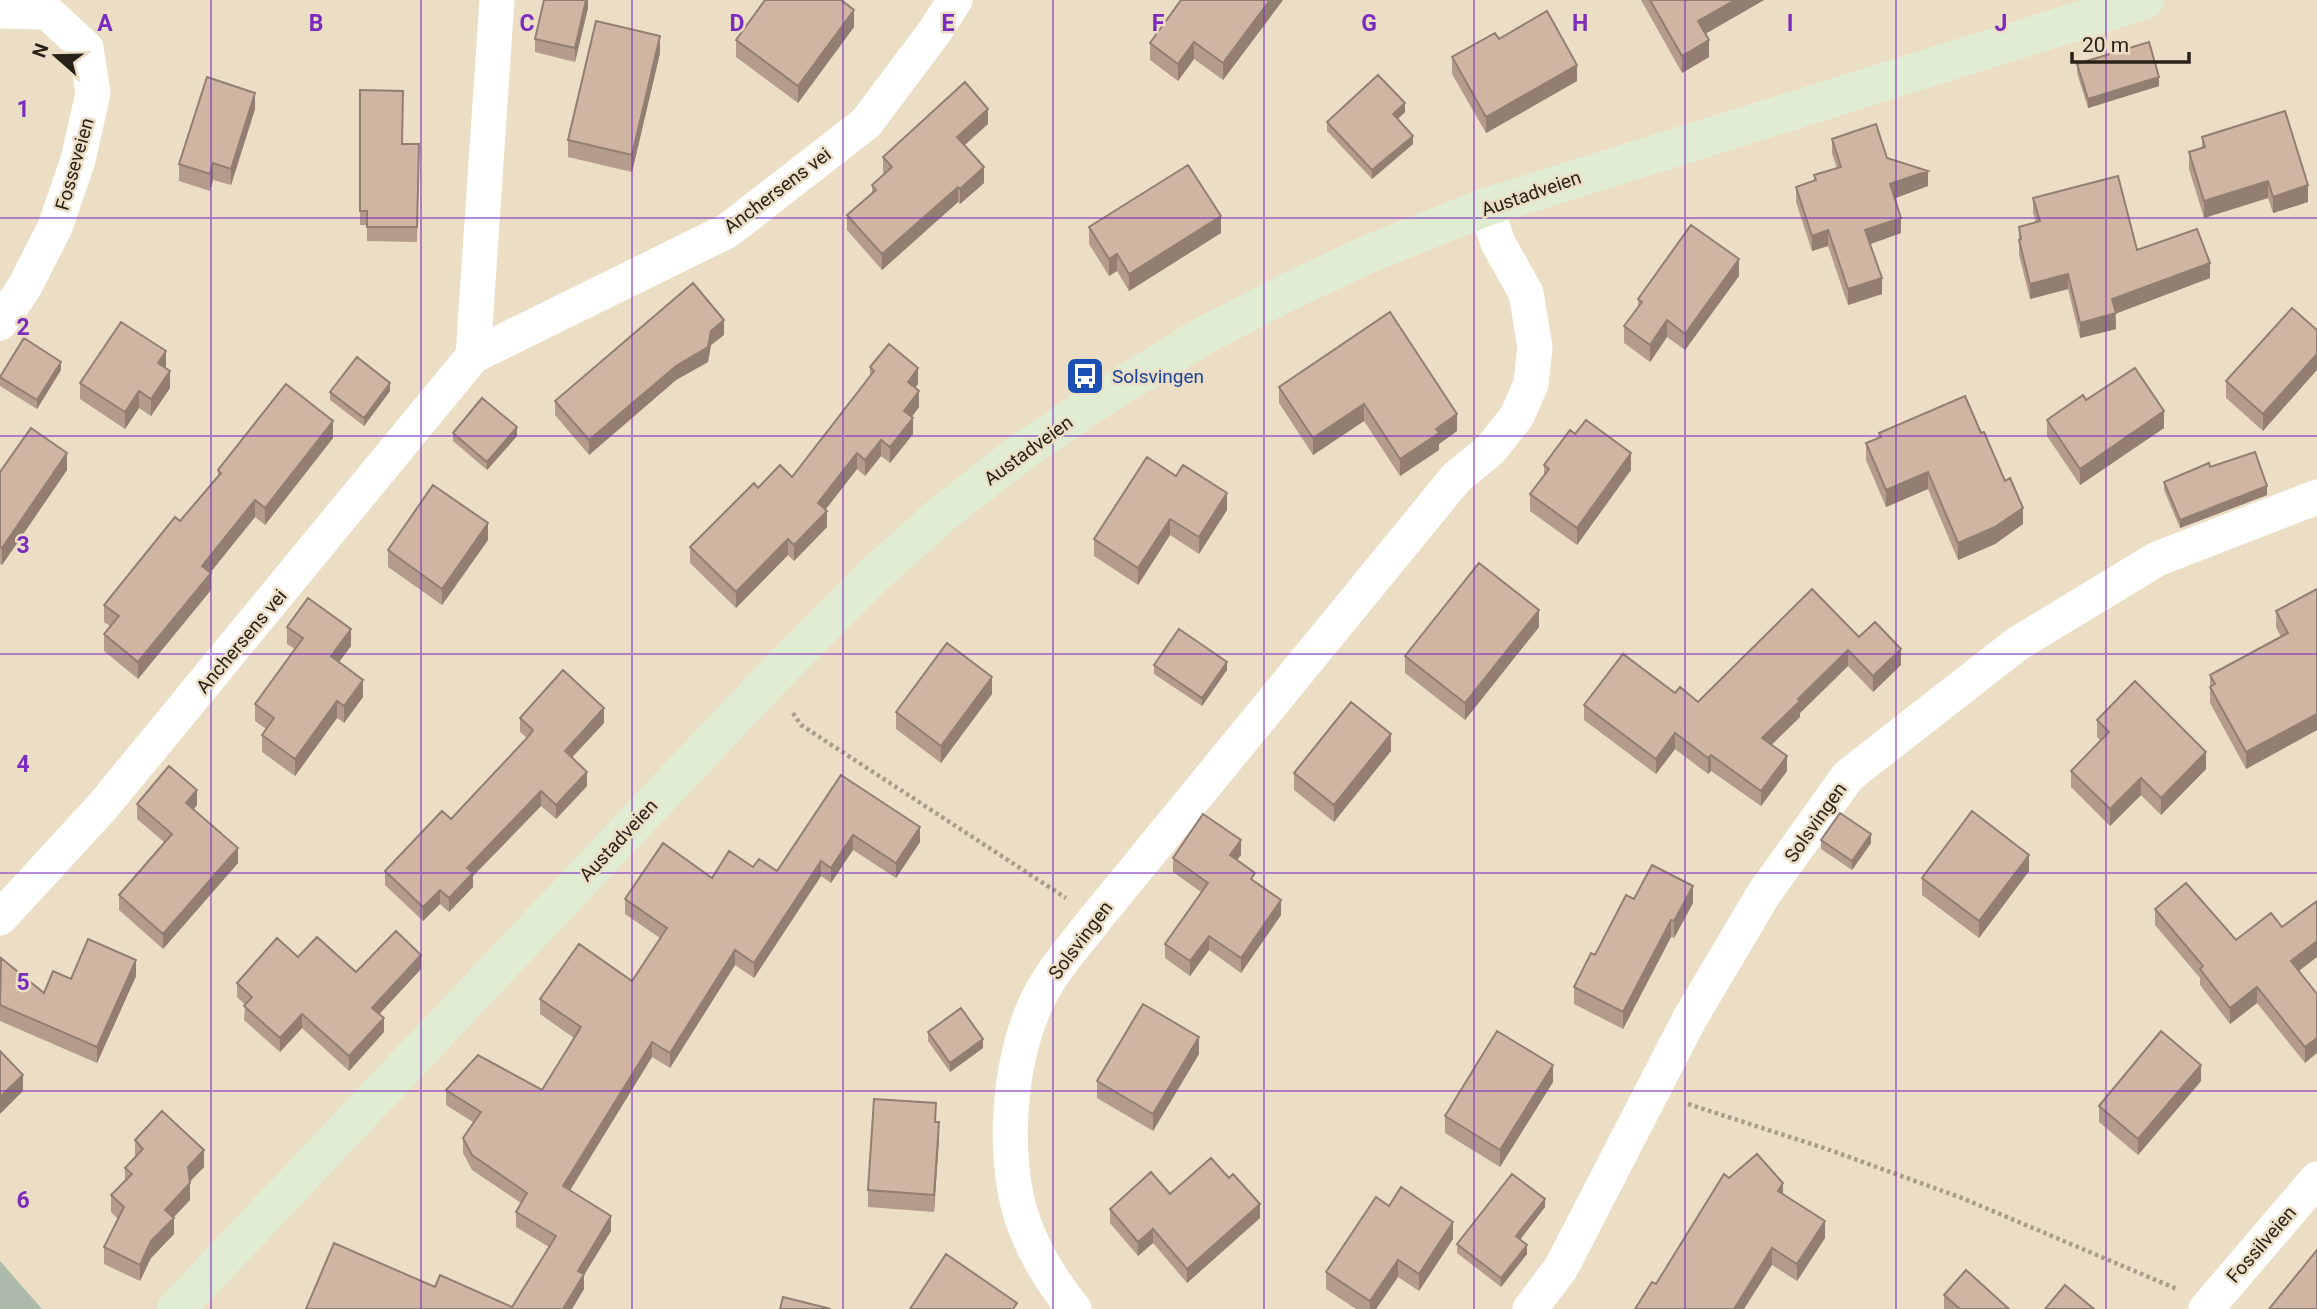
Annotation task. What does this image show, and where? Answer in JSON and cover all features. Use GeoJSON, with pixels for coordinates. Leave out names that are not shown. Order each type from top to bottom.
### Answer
{"type":"FeatureCollection","features":[{"type":"Feature","properties":{"kind":"main road","name":"Austadveien"},"geometry":{"type":"LineString","coordinates":[[176,1309],[768,682],[874,575],[942,514],[1019,454],[1090,405],[1205,335],[1288,292],[1366,256],[1486,207],[2145,0]]}},
{"type":"Feature","properties":{"kind":"street"},"geometry":{"type":"LineString","coordinates":[[473,356],[497,0]]}},
{"type":"Feature","properties":{"kind":"street","name":"Anchersens vei"},"geometry":{"type":"LineString","coordinates":[[0,918],[103,806],[473,356],[727,231],[866,123],[955,0]]}},
{"type":"Feature","properties":{"kind":"street","name":"Fosseveien"},"geometry":{"type":"LineString","coordinates":[[0,11],[47,12],[86,48],[93,93],[79,160],[55,227],[25,286],[0,323]]}},
{"type":"Feature","properties":{"kind":"street","name":"Solsvingen"},"geometry":{"type":"LineString","coordinates":[[1074,1309],[1044,1266],[1030,1237],[1015,1191],[1012,1118],[1014,1078],[1026,1031],[1044,987],[1096,918],[1456,478],[1492,449],[1517,416],[1531,384],[1535,347],[1526,293],[1498,243],[1486,207]]}},
{"type":"Feature","properties":{"kind":"street","name":"Solsvingen"},"geometry":{"type":"LineString","coordinates":[[1530,1309],[1561,1268],[1689,1020],[1763,895],[1848,776],[2017,644],[2157,559],[2317,497]]}},
{"type":"Feature","properties":{"kind":"street","name":"Fossilveien"},"geometry":{"type":"LineString","coordinates":[[2208,1306],[2317,1179]]}},
{"type":"Feature","properties":{"kind":"path"},"geometry":{"type":"LineString","coordinates":[[768,682],[801,724],[1096,918]]}},
{"type":"Feature","properties":{"kind":"path"},"geometry":{"type":"LineString","coordinates":[[1653,1093],[1827,1149],[1962,1198],[2208,1306]]}},
{"type":"Feature","properties":{"kind":"green space"},"geometry":{"type":"Polygon","coordinates":[[[0,1261],[42,1309],[0,1309],[0,1261]]]}},
{"type":"Feature","properties":{"kind":"building"},"geometry":{"type":"Polygon","coordinates":[[[544,0],[586,0],[575,48],[535,39],[544,0]]]}},
{"type":"Feature","properties":{"kind":"building"},"geometry":{"type":"Polygon","coordinates":[[[765,0],[841,0],[854,10],[798,86],[736,40],[765,0]]]}},
{"type":"Feature","properties":{"kind":"building"},"geometry":{"type":"Polygon","coordinates":[[[1181,0],[1270,0],[1223,63],[1194,42],[1178,64],[1150,43],[1181,0]]]}},
{"type":"Feature","properties":{"kind":"building"},"geometry":{"type":"Polygon","coordinates":[[[1650,0],[1735,0],[1698,21],[1709,40],[1682,56],[1650,0]]]}},
{"type":"Feature","properties":{"kind":"building"},"geometry":{"type":"Polygon","coordinates":[[[1547,11],[1577,65],[1486,117],[1452,57],[1495,33],[1499,39],[1547,11]]]}},
{"type":"Feature","properties":{"kind":"building"},"geometry":{"type":"Polygon","coordinates":[[[596,21],[660,36],[632,155],[568,140],[596,21]]]}},
{"type":"Feature","properties":{"kind":"building"},"geometry":{"type":"Polygon","coordinates":[[[2149,42],[2159,77],[2088,99],[2077,64],[2149,42]]]}},
{"type":"Feature","properties":{"kind":"building"},"geometry":{"type":"Polygon","coordinates":[[[1378,75],[1405,103],[1393,114],[1413,136],[1372,170],[1327,122],[1378,75]]]}},
{"type":"Feature","properties":{"kind":"building"},"geometry":{"type":"Polygon","coordinates":[[[207,77],[255,93],[231,169],[213,163],[210,174],[179,164],[207,77]]]}},
{"type":"Feature","properties":{"kind":"building"},"geometry":{"type":"Polygon","coordinates":[[[965,82],[988,109],[957,137],[984,167],[882,254],[847,215],[876,190],[872,185],[892,167],[883,157],[965,82]]]}},
{"type":"Feature","properties":{"kind":"building"},"geometry":{"type":"Polygon","coordinates":[[[360,90],[403,91],[402,144],[419,144],[417,227],[367,227],[367,211],[360,211],[360,90]]]}},
{"type":"Feature","properties":{"kind":"building"},"geometry":{"type":"Polygon","coordinates":[[[2285,111],[2308,185],[2273,197],[2268,181],[2204,201],[2189,152],[2205,147],[2202,137],[2285,111]]]}},
{"type":"Feature","properties":{"kind":"building"},"geometry":{"type":"Polygon","coordinates":[[[1876,124],[1887,158],[1928,171],[1890,184],[1901,218],[1865,230],[1882,278],[1848,289],[1828,230],[1812,236],[1796,187],[1816,180],[1814,175],[1841,167],[1832,139],[1876,124]]]}},
{"type":"Feature","properties":{"kind":"building"},"geometry":{"type":"Polygon","coordinates":[[[1188,165],[1221,216],[1129,274],[1117,254],[1109,259],[1089,227],[1188,165]]]}},
{"type":"Feature","properties":{"kind":"building"},"geometry":{"type":"Polygon","coordinates":[[[2118,176],[2137,250],[2197,229],[2210,263],[2112,299],[2116,313],[2080,323],[2068,274],[2030,284],[2019,240],[2019,227],[2040,221],[2033,198],[2118,176]]]}},
{"type":"Feature","properties":{"kind":"building"},"geometry":{"type":"Polygon","coordinates":[[[1691,225],[1739,259],[1685,334],[1667,320],[1650,345],[1624,326],[1642,302],[1638,299],[1691,225]]]}},
{"type":"Feature","properties":{"kind":"building"},"geometry":{"type":"Polygon","coordinates":[[[693,283],[724,320],[711,331],[708,347],[676,366],[589,440],[555,401],[693,283]]]}},
{"type":"Feature","properties":{"kind":"building"},"geometry":{"type":"Polygon","coordinates":[[[2292,308],[2317,330],[2317,354],[2263,414],[2226,381],[2292,308]]]}},
{"type":"Feature","properties":{"kind":"building"},"geometry":{"type":"Polygon","coordinates":[[[1390,312],[1457,414],[1436,429],[1439,433],[1400,459],[1364,404],[1313,438],[1279,387],[1390,312]]]}},
{"type":"Feature","properties":{"kind":"building"},"geometry":{"type":"Polygon","coordinates":[[[121,322],[166,351],[158,363],[170,371],[151,399],[139,391],[125,412],[80,383],[121,322]]]}},
{"type":"Feature","properties":{"kind":"building"},"geometry":{"type":"Polygon","coordinates":[[[24,338],[61,362],[37,400],[0,377],[24,338]]]}},
{"type":"Feature","properties":{"kind":"building"},"geometry":{"type":"Polygon","coordinates":[[[889,344],[918,368],[908,382],[919,391],[904,411],[913,418],[890,447],[881,440],[865,460],[857,453],[818,503],[827,511],[794,545],[788,539],[736,592],[690,547],[754,483],[758,488],[780,465],[792,477],[874,371],[870,367],[889,344]]]}},
{"type":"Feature","properties":{"kind":"building"},"geometry":{"type":"Polygon","coordinates":[[[357,357],[390,383],[364,418],[330,392],[357,357]]]}},
{"type":"Feature","properties":{"kind":"building"},"geometry":{"type":"Polygon","coordinates":[[[2135,368],[2164,411],[2080,469],[2047,420],[2083,395],[2086,400],[2135,368]]]}},
{"type":"Feature","properties":{"kind":"building"},"geometry":{"type":"Polygon","coordinates":[[[286,384],[333,421],[265,508],[255,500],[202,566],[211,573],[138,662],[104,634],[119,616],[104,605],[175,517],[180,521],[221,473],[218,470],[286,384]]]}},
{"type":"Feature","properties":{"kind":"building"},"geometry":{"type":"Polygon","coordinates":[[[1965,396],[2005,481],[2010,478],[2023,508],[1995,527],[1958,543],[1928,472],[1886,490],[1866,443],[1881,437],[1879,433],[1965,396]]]}},
{"type":"Feature","properties":{"kind":"building"},"geometry":{"type":"Polygon","coordinates":[[[482,398],[517,427],[487,462],[453,433],[482,398]]]}},
{"type":"Feature","properties":{"kind":"building"},"geometry":{"type":"Polygon","coordinates":[[[1586,420],[1631,453],[1577,528],[1530,494],[1549,469],[1544,465],[1570,430],[1575,434],[1586,420]]]}},
{"type":"Feature","properties":{"kind":"building"},"geometry":{"type":"Polygon","coordinates":[[[31,428],[67,453],[2,548],[0,472],[31,428]]]}},
{"type":"Feature","properties":{"kind":"building"},"geometry":{"type":"Polygon","coordinates":[[[2255,452],[2267,486],[2180,520],[2164,482],[2209,463],[2210,467],[2255,452]]]}},
{"type":"Feature","properties":{"kind":"building"},"geometry":{"type":"Polygon","coordinates":[[[1147,457],[1176,476],[1183,465],[1227,493],[1199,537],[1170,519],[1138,568],[1094,539],[1147,457]]]}},
{"type":"Feature","properties":{"kind":"building"},"geometry":{"type":"Polygon","coordinates":[[[433,485],[488,523],[442,589],[388,550],[433,485]]]}},
{"type":"Feature","properties":{"kind":"building"},"geometry":{"type":"Polygon","coordinates":[[[1479,563],[1539,610],[1465,703],[1405,656],[1479,563]]]}},
{"type":"Feature","properties":{"kind":"building"},"geometry":{"type":"Polygon","coordinates":[[[1812,589],[1859,637],[1875,622],[1901,649],[1873,676],[1848,650],[1798,699],[1800,701],[1762,738],[1787,756],[1761,791],[1711,755],[1708,758],[1675,733],[1656,759],[1584,705],[1623,654],[1675,693],[1680,687],[1698,702],[1812,589]]]}},
{"type":"Feature","properties":{"kind":"building"},"geometry":{"type":"Polygon","coordinates":[[[2317,589],[2317,714],[2246,752],[2210,687],[2215,684],[2210,675],[2288,633],[2276,611],[2317,589]]]}},
{"type":"Feature","properties":{"kind":"building"},"geometry":{"type":"Polygon","coordinates":[[[308,598],[351,629],[331,656],[363,680],[344,706],[337,701],[295,759],[262,735],[274,718],[255,704],[303,638],[287,627],[308,598]]]}},
{"type":"Feature","properties":{"kind":"building"},"geometry":{"type":"Polygon","coordinates":[[[1179,629],[1227,662],[1202,698],[1154,665],[1179,629]]]}},
{"type":"Feature","properties":{"kind":"building"},"geometry":{"type":"Polygon","coordinates":[[[947,643],[992,677],[941,746],[896,712],[947,643]]]}},
{"type":"Feature","properties":{"kind":"building"},"geometry":{"type":"Polygon","coordinates":[[[563,670],[604,708],[565,751],[587,772],[556,805],[541,791],[467,868],[473,873],[449,898],[440,890],[423,907],[385,871],[442,811],[451,819],[527,738],[533,730],[520,718],[563,670]]]}},
{"type":"Feature","properties":{"kind":"building"},"geometry":{"type":"Polygon","coordinates":[[[2135,681],[2206,752],[2161,798],[2141,778],[2110,809],[2071,771],[2109,732],[2097,720],[2135,681]]]}},
{"type":"Feature","properties":{"kind":"building"},"geometry":{"type":"Polygon","coordinates":[[[1351,702],[1391,734],[1334,805],[1294,773],[1351,702]]]}},
{"type":"Feature","properties":{"kind":"building"},"geometry":{"type":"Polygon","coordinates":[[[169,766],[197,790],[186,803],[238,848],[163,934],[119,895],[172,834],[137,804],[169,766]]]}},
{"type":"Feature","properties":{"kind":"building"},"geometry":{"type":"Polygon","coordinates":[[[841,775],[920,827],[896,863],[853,835],[831,868],[821,861],[754,963],[735,950],[670,1053],[652,1042],[563,1186],[611,1216],[578,1271],[584,1274],[563,1309],[306,1309],[334,1243],[435,1287],[440,1275],[512,1307],[556,1236],[516,1212],[527,1193],[472,1155],[463,1138],[481,1112],[446,1090],[478,1055],[542,1090],[581,1027],[540,999],[579,944],[632,981],[667,928],[625,899],[663,843],[712,878],[729,851],[753,867],[759,859],[777,871],[841,775]]]}},
{"type":"Feature","properties":{"kind":"building"},"geometry":{"type":"Polygon","coordinates":[[[1972,811],[2029,855],[1979,921],[1922,878],[1972,811]]]}},
{"type":"Feature","properties":{"kind":"building"},"geometry":{"type":"Polygon","coordinates":[[[1840,813],[1871,834],[1852,861],[1821,840],[1840,813]]]}},
{"type":"Feature","properties":{"kind":"building"},"geometry":{"type":"Polygon","coordinates":[[[1203,814],[1241,840],[1230,855],[1255,873],[1251,879],[1281,900],[1241,958],[1209,936],[1190,961],[1165,944],[1208,883],[1173,858],[1203,814]]]}},
{"type":"Feature","properties":{"kind":"building"},"geometry":{"type":"Polygon","coordinates":[[[1652,865],[1693,886],[1674,921],[1671,920],[1623,1012],[1574,987],[1591,953],[1595,955],[1626,895],[1634,899],[1652,865]]]}},
{"type":"Feature","properties":{"kind":"building"},"geometry":{"type":"Polygon","coordinates":[[[2186,883],[2236,940],[2271,913],[2282,927],[2317,901],[2317,941],[2291,961],[2317,994],[2317,1038],[2305,1047],[2257,987],[2230,1008],[2200,969],[2203,966],[2155,909],[2186,883]]]}},
{"type":"Feature","properties":{"kind":"building"},"geometry":{"type":"Polygon","coordinates":[[[396,931],[421,955],[372,1008],[384,1018],[349,1056],[302,1014],[280,1038],[244,1006],[252,997],[237,983],[277,938],[298,957],[317,937],[356,972],[396,931]]]}},
{"type":"Feature","properties":{"kind":"building"},"geometry":{"type":"Polygon","coordinates":[[[88,939],[136,960],[97,1047],[0,1005],[1,958],[44,993],[53,971],[71,979],[88,939]]]}},
{"type":"Feature","properties":{"kind":"building"},"geometry":{"type":"Polygon","coordinates":[[[1143,1004],[1199,1037],[1153,1114],[1097,1081],[1143,1004]]]}},
{"type":"Feature","properties":{"kind":"building"},"geometry":{"type":"Polygon","coordinates":[[[961,1008],[983,1039],[950,1063],[928,1032],[961,1008]]]}},
{"type":"Feature","properties":{"kind":"building"},"geometry":{"type":"Polygon","coordinates":[[[1497,1031],[1553,1065],[1500,1150],[1445,1116],[1497,1031]]]}},
{"type":"Feature","properties":{"kind":"building"},"geometry":{"type":"Polygon","coordinates":[[[2161,1031],[2201,1065],[2138,1139],[2099,1106],[2161,1031]]]}},
{"type":"Feature","properties":{"kind":"building"},"geometry":{"type":"Polygon","coordinates":[[[0,1051],[23,1075],[0,1097],[0,1051]]]}},
{"type":"Feature","properties":{"kind":"building"},"geometry":{"type":"Polygon","coordinates":[[[874,1099],[936,1103],[935,1122],[939,1122],[934,1195],[868,1190],[874,1099]]]}},
{"type":"Feature","properties":{"kind":"building"},"geometry":{"type":"Polygon","coordinates":[[[162,1111],[204,1150],[188,1167],[190,1183],[165,1210],[174,1218],[151,1241],[140,1265],[104,1247],[124,1207],[111,1195],[132,1174],[125,1168],[143,1149],[135,1140],[162,1111]]]}},
{"type":"Feature","properties":{"kind":"building"},"geometry":{"type":"Polygon","coordinates":[[[1757,1154],[1783,1183],[1778,1191],[1825,1221],[1797,1264],[1772,1248],[1734,1309],[1635,1309],[1652,1282],[1656,1284],[1724,1174],[1729,1178],[1757,1154]]]}},
{"type":"Feature","properties":{"kind":"building"},"geometry":{"type":"Polygon","coordinates":[[[1211,1158],[1229,1178],[1233,1174],[1260,1204],[1187,1269],[1153,1229],[1138,1242],[1110,1209],[1151,1172],[1170,1194],[1211,1158]]]}},
{"type":"Feature","properties":{"kind":"building"},"geometry":{"type":"Polygon","coordinates":[[[1512,1174],[1545,1199],[1516,1236],[1527,1245],[1501,1278],[1457,1244],[1512,1174]]]}},
{"type":"Feature","properties":{"kind":"building"},"geometry":{"type":"Polygon","coordinates":[[[1401,1187],[1453,1222],[1419,1274],[1398,1260],[1370,1301],[1326,1272],[1376,1197],[1389,1206],[1401,1187]]]}},
{"type":"Feature","properties":{"kind":"building"},"geometry":{"type":"Polygon","coordinates":[[[2317,1250],[2317,1309],[2269,1309],[2317,1250]]]}},
{"type":"Feature","properties":{"kind":"building"},"geometry":{"type":"Polygon","coordinates":[[[946,1254],[1017,1303],[1013,1309],[910,1309],[946,1254]]]}},
{"type":"Feature","properties":{"kind":"building"},"geometry":{"type":"Polygon","coordinates":[[[1966,1270],[2009,1309],[1960,1309],[1944,1295],[1966,1270]]]}},
{"type":"Feature","properties":{"kind":"building"},"geometry":{"type":"Polygon","coordinates":[[[2065,1285],[2094,1309],[2045,1309],[2065,1285]]]}},
{"type":"Feature","properties":{"kind":"building"},"geometry":{"type":"Polygon","coordinates":[[[783,1297],[831,1309],[780,1309],[783,1297]]]}},
{"type":"Feature","properties":{"kind":"place","name":"Solsvingen"},"geometry":{"type":"Point","coordinates":[1085,376]}}]}
